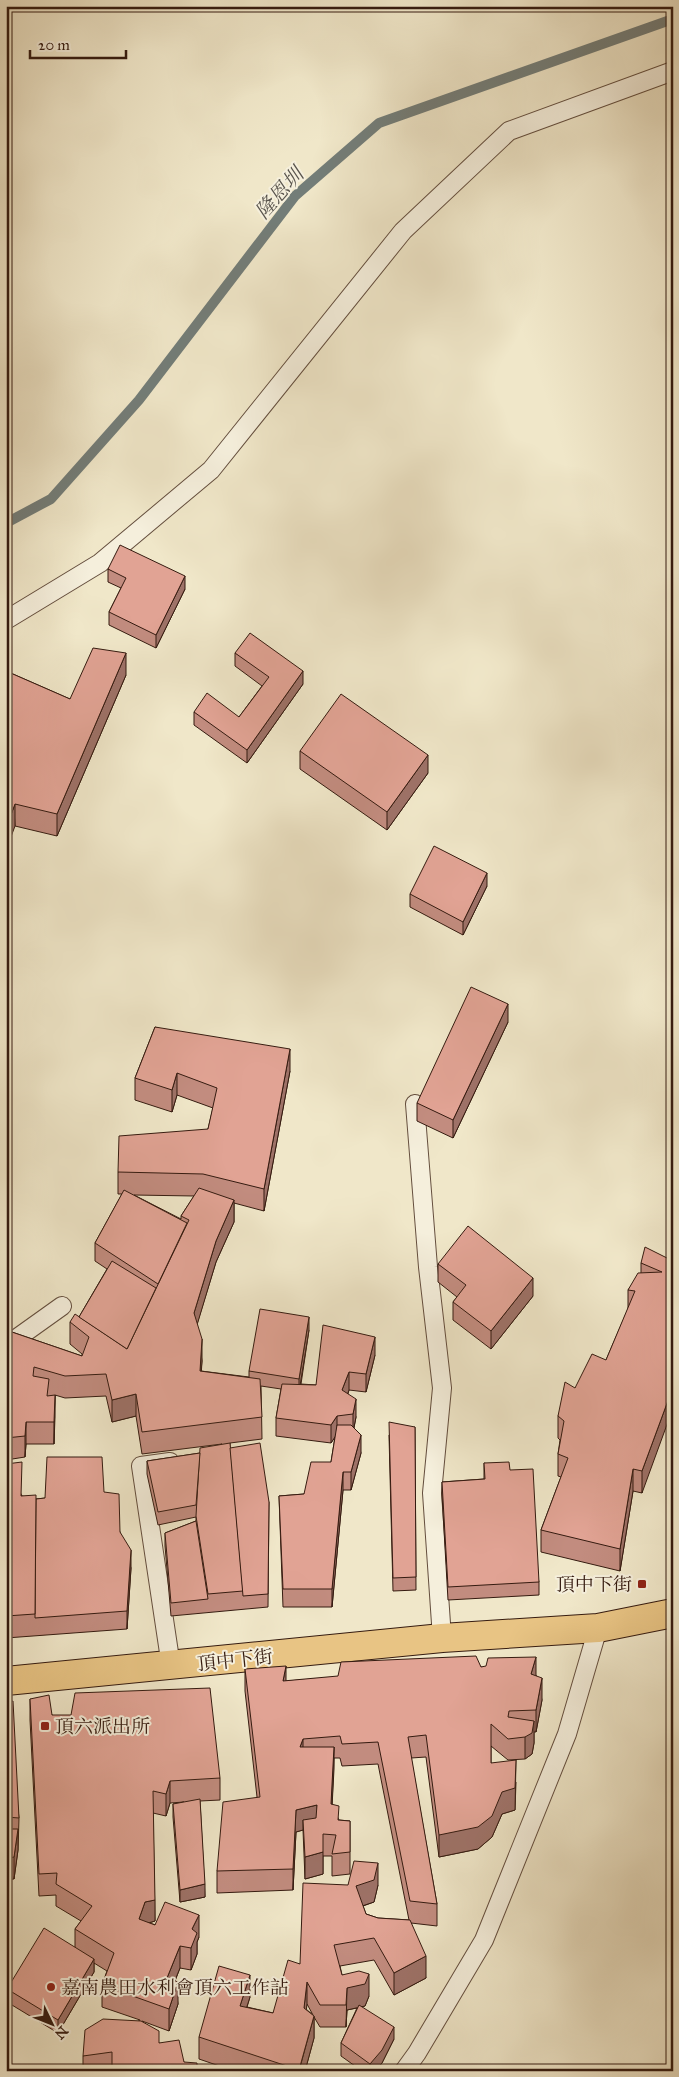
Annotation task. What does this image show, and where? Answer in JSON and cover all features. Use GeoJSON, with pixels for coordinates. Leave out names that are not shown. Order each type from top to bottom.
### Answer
{"type":"FeatureCollection","features":[{"type":"Feature","properties":{"kind":"main road","name":"頂中下街"},"geometry":{"type":"LineString","coordinates":[[6,1681],[442,1638],[598,1628],[673,1613]]}},
{"type":"Feature","properties":{"kind":"lane"},"geometry":{"type":"LineString","coordinates":[[6,620],[100,563],[211,470],[403,231],[509,131],[673,71]]}},
{"type":"Feature","properties":{"kind":"lane"},"geometry":{"type":"LineString","coordinates":[[415,1104],[428,1267],[442,1388],[432,1493],[442,1638]]}},
{"type":"Feature","properties":{"kind":"lane"},"geometry":{"type":"LineString","coordinates":[[6,1346],[62,1306]]}},
{"type":"Feature","properties":{"kind":"lane"},"geometry":{"type":"LineString","coordinates":[[171,1666],[141,1466],[189,1458]]}},
{"type":"Feature","properties":{"kind":"lane"},"geometry":{"type":"LineString","coordinates":[[404,2071],[417,2053],[484,1940],[567,1734],[598,1628]]}},
{"type":"Feature","properties":{"kind":"building"},"geometry":{"type":"Polygon","coordinates":[[[120,545],[185,576],[156,635],[109,612],[126,578],[108,569],[120,545]]]}},
{"type":"Feature","properties":{"kind":"building"},"geometry":{"type":"Polygon","coordinates":[[[250,633],[303,671],[247,750],[194,712],[207,693],[239,717],[269,677],[235,653],[250,633]]]}},
{"type":"Feature","properties":{"kind":"building"},"geometry":{"type":"Polygon","coordinates":[[[93,648],[126,653],[57,814],[15,804],[6,828],[6,671],[70,699],[93,648]]]}},
{"type":"Feature","properties":{"kind":"building"},"geometry":{"type":"Polygon","coordinates":[[[341,694],[428,755],[387,812],[300,751],[341,694]]]}},
{"type":"Feature","properties":{"kind":"building"},"geometry":{"type":"Polygon","coordinates":[[[434,846],[487,873],[463,922],[410,894],[434,846]]]}},
{"type":"Feature","properties":{"kind":"building"},"geometry":{"type":"Polygon","coordinates":[[[471,987],[508,1004],[453,1120],[417,1103],[471,987]]]}},
{"type":"Feature","properties":{"kind":"building"},"geometry":{"type":"Polygon","coordinates":[[[155,1027],[290,1049],[264,1189],[203,1174],[118,1172],[119,1136],[208,1129],[217,1088],[177,1073],[172,1090],[135,1078],[155,1027]]]}},
{"type":"Feature","properties":{"kind":"building"},"geometry":{"type":"Polygon","coordinates":[[[199,1188],[234,1200],[216,1241],[194,1313],[202,1339],[200,1371],[260,1379],[262,1417],[142,1432],[136,1394],[112,1400],[106,1374],[65,1376],[34,1367],[33,1376],[49,1379],[47,1396],[55,1395],[54,1422],[26,1422],[25,1436],[6,1438],[6,1330],[82,1356],[89,1337],[70,1322],[75,1314],[127,1349],[189,1220],[181,1216],[199,1188]]]}},
{"type":"Feature","properties":{"kind":"building"},"geometry":{"type":"Polygon","coordinates":[[[124,1190],[187,1223],[158,1284],[95,1243],[124,1190]]]}},
{"type":"Feature","properties":{"kind":"building"},"geometry":{"type":"Polygon","coordinates":[[[468,1226],[533,1278],[491,1331],[453,1302],[466,1285],[438,1264],[468,1226]]]}},
{"type":"Feature","properties":{"kind":"building"},"geometry":{"type":"Polygon","coordinates":[[[645,1247],[673,1261],[673,1387],[642,1471],[633,1469],[620,1549],[541,1530],[568,1458],[558,1454],[564,1421],[558,1416],[565,1382],[575,1388],[592,1354],[606,1360],[635,1291],[628,1290],[638,1273],[662,1272],[641,1263],[645,1247]]]}},
{"type":"Feature","properties":{"kind":"building"},"geometry":{"type":"Polygon","coordinates":[[[112,1261],[156,1288],[127,1349],[79,1317],[112,1261]]]}},
{"type":"Feature","properties":{"kind":"building"},"geometry":{"type":"Polygon","coordinates":[[[260,1309],[309,1317],[299,1379],[249,1371],[260,1309]]]}},
{"type":"Feature","properties":{"kind":"building"},"geometry":{"type":"Polygon","coordinates":[[[323,1325],[375,1337],[366,1374],[349,1372],[342,1390],[356,1399],[353,1414],[337,1416],[331,1425],[276,1418],[282,1384],[316,1385],[323,1325]]]}},
{"type":"Feature","properties":{"kind":"building"},"geometry":{"type":"Polygon","coordinates":[[[389,1422],[415,1427],[416,1577],[393,1578],[389,1422]]]}},
{"type":"Feature","properties":{"kind":"building"},"geometry":{"type":"Polygon","coordinates":[[[337,1425],[351,1425],[361,1435],[351,1472],[343,1472],[332,1589],[283,1589],[279,1496],[304,1494],[311,1462],[331,1462],[337,1425]]]}},
{"type":"Feature","properties":{"kind":"building"},"geometry":{"type":"Polygon","coordinates":[[[230,1443],[243,1591],[208,1594],[196,1516],[200,1448],[230,1443]]]}},
{"type":"Feature","properties":{"kind":"building"},"geometry":{"type":"Polygon","coordinates":[[[260,1443],[269,1502],[268,1594],[243,1596],[230,1448],[260,1443]]]}},
{"type":"Feature","properties":{"kind":"building"},"geometry":{"type":"Polygon","coordinates":[[[200,1453],[196,1505],[158,1512],[147,1461],[200,1453]]]}},
{"type":"Feature","properties":{"kind":"building"},"geometry":{"type":"Polygon","coordinates":[[[47,1457],[102,1457],[104,1492],[119,1494],[120,1532],[131,1550],[127,1611],[35,1618],[36,1499],[45,1498],[47,1457]]]}},
{"type":"Feature","properties":{"kind":"building"},"geometry":{"type":"Polygon","coordinates":[[[22,1462],[21,1496],[36,1495],[35,1614],[6,1616],[6,1464],[22,1462]]]}},
{"type":"Feature","properties":{"kind":"building"},"geometry":{"type":"Polygon","coordinates":[[[509,1462],[510,1470],[533,1469],[539,1582],[448,1587],[442,1482],[485,1479],[484,1463],[509,1462]]]}},
{"type":"Feature","properties":{"kind":"building"},"geometry":{"type":"Polygon","coordinates":[[[196,1521],[208,1599],[171,1603],[165,1533],[196,1521]]]}},
{"type":"Feature","properties":{"kind":"building"},"geometry":{"type":"Polygon","coordinates":[[[476,1656],[481,1667],[486,1666],[488,1658],[536,1657],[531,1674],[542,1678],[536,1710],[509,1711],[508,1717],[534,1721],[532,1733],[525,1737],[508,1739],[491,1724],[491,1763],[516,1760],[515,1788],[502,1792],[492,1816],[478,1827],[439,1835],[426,1735],[408,1737],[437,1904],[410,1901],[378,1742],[342,1744],[340,1736],[303,1739],[300,1747],[334,1747],[331,1804],[339,1806],[338,1820],[350,1821],[350,1852],[332,1854],[336,1835],[323,1834],[323,1852],[305,1857],[303,1820],[316,1818],[317,1805],[296,1810],[293,1869],[217,1871],[223,1802],[260,1797],[245,1669],[286,1666],[283,1681],[338,1676],[341,1662],[476,1656]]]}},
{"type":"Feature","properties":{"kind":"building"},"geometry":{"type":"Polygon","coordinates":[[[210,1688],[220,1778],[170,1781],[166,1794],[153,1791],[155,1900],[145,1902],[139,1919],[155,1925],[165,1902],[199,1915],[192,1929],[197,1933],[191,1948],[180,1946],[167,1978],[178,1982],[169,2009],[102,1985],[114,1953],[75,1929],[92,1906],[56,1884],[57,1873],[39,1874],[30,1699],[49,1695],[52,1715],[71,1715],[75,1693],[210,1688]]]}},
{"type":"Feature","properties":{"kind":"building"},"geometry":{"type":"Polygon","coordinates":[[[13,1701],[19,1818],[6,1817],[6,1702],[13,1701]]]}},
{"type":"Feature","properties":{"kind":"building"},"geometry":{"type":"Polygon","coordinates":[[[200,1799],[205,1884],[180,1890],[173,1804],[200,1799]]]}},
{"type":"Feature","properties":{"kind":"building"},"geometry":{"type":"Polygon","coordinates":[[[6,1829],[18,1829],[14,1857],[6,1859],[6,1829]]]}},
{"type":"Feature","properties":{"kind":"building"},"geometry":{"type":"Polygon","coordinates":[[[354,1861],[378,1863],[374,1880],[356,1886],[366,1914],[378,1918],[410,1920],[426,1956],[394,1973],[374,1938],[334,1945],[342,1975],[359,1971],[369,1974],[365,1984],[347,1988],[346,2005],[320,2005],[307,1982],[304,2008],[314,2016],[299,2070],[199,2037],[219,1966],[250,1975],[240,2006],[273,2013],[288,1960],[300,1964],[303,1883],[348,1885],[354,1861]]]}},
{"type":"Feature","properties":{"kind":"building","name":"嘉南農田水利會頂六工作詀"},"geometry":{"type":"Polygon","coordinates":[[[44,1928],[94,1959],[58,2020],[7,1989],[44,1928]]]}},
{"type":"Feature","properties":{"kind":"building"},"geometry":{"type":"Polygon","coordinates":[[[359,2005],[394,2027],[382,2050],[370,2064],[341,2043],[359,2005]]]}},
{"type":"Feature","properties":{"kind":"building"},"geometry":{"type":"Polygon","coordinates":[[[103,2019],[141,2021],[159,2031],[159,2043],[179,2040],[184,2062],[197,2063],[197,2071],[112,2071],[112,2052],[83,2056],[85,2030],[103,2019]]]}},
{"type":"Feature","properties":{"kind":"waterway","name":"隆恩圳"},"geometry":{"type":"LineString","coordinates":[[6,523],[51,499],[139,400],[295,196],[379,123],[673,19]]}},
{"type":"Feature","properties":{"kind":"place","name":"頂中下街"},"geometry":{"type":"Point","coordinates":[642,1584]}},
{"type":"Feature","properties":{"kind":"place","name":"頂六派出所"},"geometry":{"type":"Point","coordinates":[45,1726]}},
{"type":"Feature","properties":{"kind":"place","name":"嘉南農田水利會頂六工作詀"},"geometry":{"type":"Point","coordinates":[51,1987]}}]}
